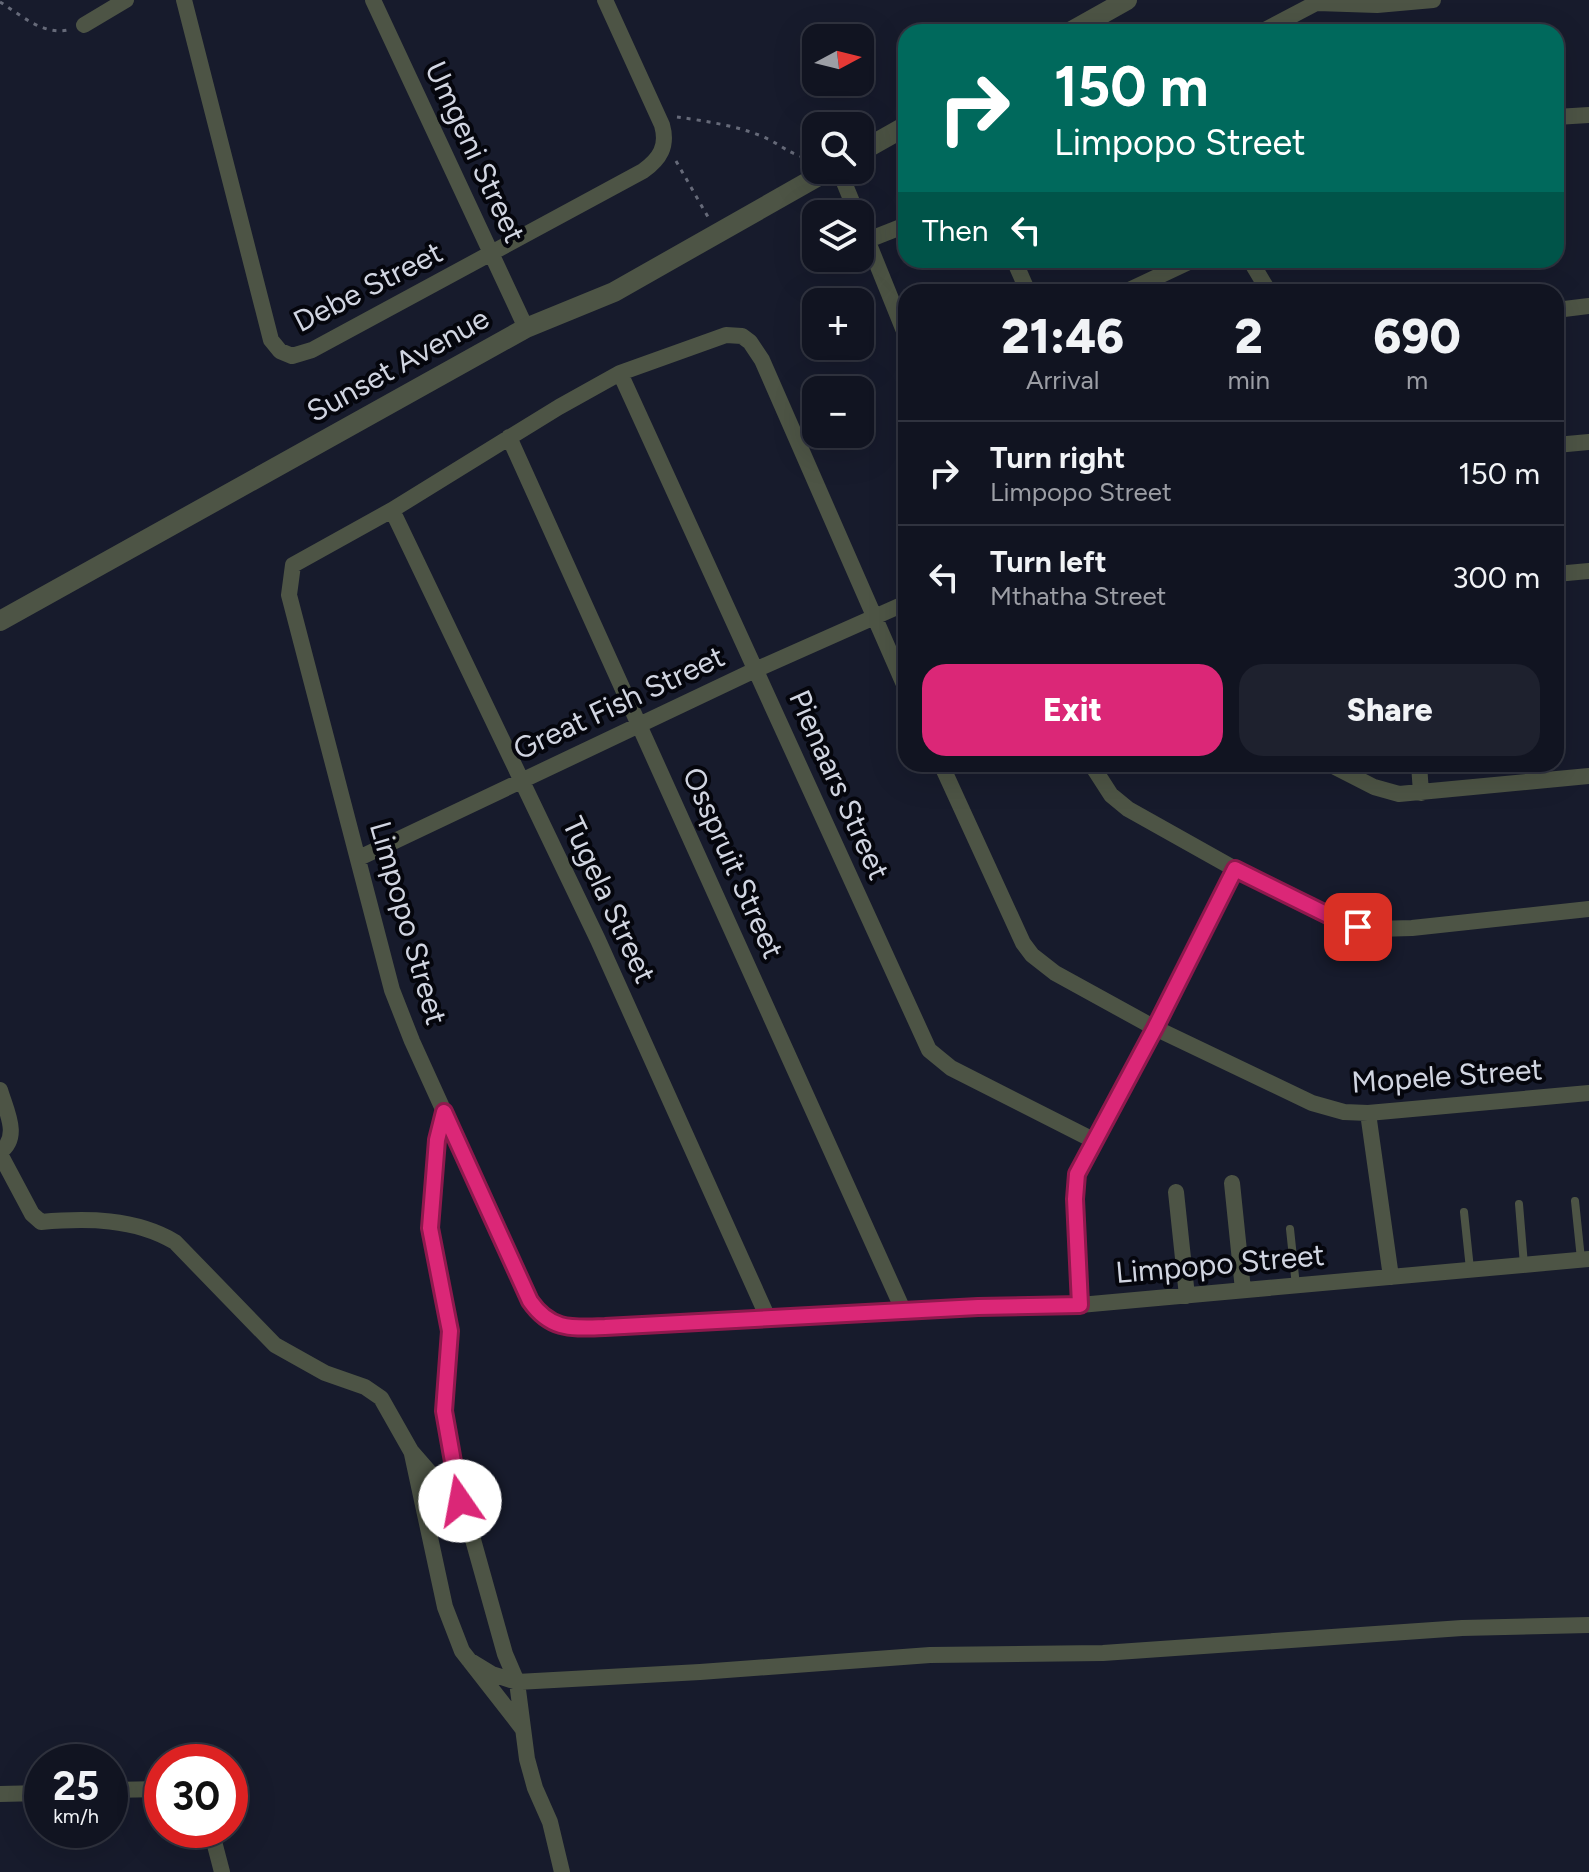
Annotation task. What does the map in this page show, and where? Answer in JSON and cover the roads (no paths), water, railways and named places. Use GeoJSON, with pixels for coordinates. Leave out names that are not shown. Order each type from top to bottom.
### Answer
{"type":"FeatureCollection","features":[{"type":"Feature","properties":{"kind":"street"},"geometry":{"type":"LineString","coordinates":[[84,25],[126,0]]}},
{"type":"Feature","properties":{"kind":"street","name":"Debe Street"},"geometry":{"type":"LineString","coordinates":[[184,0],[271,340],[280,351],[292,356],[312,350],[492,254],[643,171],[656,160],[665,145],[664,133],[605,0]]}},
{"type":"Feature","properties":{"kind":"street","name":"Umgeni Street"},"geometry":{"type":"LineString","coordinates":[[373,0],[526,328]]}},
{"type":"Feature","properties":{"kind":"street"},"geometry":{"type":"LineString","coordinates":[[1080,24],[1102,6],[1127,0]]}},
{"type":"Feature","properties":{"kind":"street"},"geometry":{"type":"LineString","coordinates":[[1276,24],[1319,2],[1364,5],[1433,0]]}},
{"type":"Feature","properties":{"kind":"street"},"geometry":{"type":"LineString","coordinates":[[1564,117],[1589,115]]}},
{"type":"Feature","properties":{"kind":"street"},"geometry":{"type":"LineString","coordinates":[[874,144],[898,131]]}},
{"type":"Feature","properties":{"kind":"street","name":"Sunset Avenue"},"geometry":{"type":"LineString","coordinates":[[0,621],[526,328],[614,292],[805,184]]}},
{"type":"Feature","properties":{"kind":"street"},"geometry":{"type":"LineString","coordinates":[[874,238],[898,228]]}},
{"type":"Feature","properties":{"kind":"street"},"geometry":{"type":"LineString","coordinates":[[874,255],[898,316]]}},
{"type":"Feature","properties":{"kind":"street"},"geometry":{"type":"LineString","coordinates":[[1142,284],[1176,268]]}},
{"type":"Feature","properties":{"kind":"street"},"geometry":{"type":"LineString","coordinates":[[1564,309],[1589,306]]}},
{"type":"Feature","properties":{"kind":"street","name":"Limpopo Street"},"geometry":{"type":"LineString","coordinates":[[874,619],[762,360],[742,336],[726,335],[620,373],[392,510],[293,565],[289,595],[392,990],[530,1301],[539,1313],[563,1327],[579,1328],[978,1307],[1080,1305],[1585,1259]]}},
{"type":"Feature","properties":{"kind":"street","name":"Pienaars Street"},"geometry":{"type":"LineString","coordinates":[[620,373],[929,1050],[951,1068],[1093,1140]]}},
{"type":"Feature","properties":{"kind":"street","name":"Osspruit Street"},"geometry":{"type":"LineString","coordinates":[[509,437],[904,1312]]}},
{"type":"Feature","properties":{"kind":"street"},"geometry":{"type":"LineString","coordinates":[[1564,444],[1589,442]]}},
{"type":"Feature","properties":{"kind":"street","name":"Tugela Street"},"geometry":{"type":"LineString","coordinates":[[392,510],[598,940],[768,1318]]}},
{"type":"Feature","properties":{"kind":"street"},"geometry":{"type":"LineString","coordinates":[[1564,573],[1589,571]]}},
{"type":"Feature","properties":{"kind":"street","name":"Great Fish Street"},"geometry":{"type":"LineString","coordinates":[[359,858],[755,670],[898,607]]}},
{"type":"Feature","properties":{"kind":"street"},"geometry":{"type":"LineString","coordinates":[[874,619],[898,672]]}},
{"type":"Feature","properties":{"kind":"street","name":"Mopele Street"},"geometry":{"type":"LineString","coordinates":[[945,772],[1023,943],[1032,955],[1055,973],[1155,1028],[1320,1107],[1344,1112],[1368,1113],[1589,1093]]}},
{"type":"Feature","properties":{"kind":"street"},"geometry":{"type":"LineString","coordinates":[[1096,772],[1111,795],[1128,809],[1235,869],[1342,922],[1376,929],[1412,928],[1589,909]]}},
{"type":"Feature","properties":{"kind":"street"},"geometry":{"type":"LineString","coordinates":[[1346,772],[1387,792],[1421,793],[1589,776]]}},
{"type":"Feature","properties":{"kind":"street"},"geometry":{"type":"LineString","coordinates":[[1420,772],[1421,793]]}},
{"type":"Feature","properties":{"kind":"street"},"geometry":{"type":"LineString","coordinates":[[1080,1305],[1077,1174],[1235,869]]}},
{"type":"Feature","properties":{"kind":"street"},"geometry":{"type":"LineString","coordinates":[[0,1090],[12,1136],[9,1145],[0,1153],[32,1214],[41,1222],[129,1223],[175,1242],[275,1345],[325,1373],[365,1387],[381,1398],[411,1451],[438,1482],[460,1501]]}},
{"type":"Feature","properties":{"kind":"street"},"geometry":{"type":"LineString","coordinates":[[444,1112],[437,1140],[430,1228],[450,1331],[444,1411],[460,1501],[505,1654],[517,1682],[527,1759],[535,1788],[550,1822],[562,1872]]}},
{"type":"Feature","properties":{"kind":"street"},"geometry":{"type":"LineString","coordinates":[[1368,1113],[1391,1277]]}},
{"type":"Feature","properties":{"kind":"street"},"geometry":{"type":"LineString","coordinates":[[1232,1183],[1243,1290]]}},
{"type":"Feature","properties":{"kind":"street"},"geometry":{"type":"LineString","coordinates":[[1176,1192],[1187,1296]]}},
{"type":"Feature","properties":{"kind":"street"},"geometry":{"type":"LineString","coordinates":[[411,1451],[445,1607],[462,1651],[523,1729]]}},
{"type":"Feature","properties":{"kind":"street"},"geometry":{"type":"LineString","coordinates":[[469,1660],[492,1674],[517,1682],[930,1655],[1103,1653],[1462,1628],[1589,1625]]}},
{"type":"Feature","properties":{"kind":"street"},"geometry":{"type":"LineString","coordinates":[[0,1794],[24,1793]]}},
{"type":"Feature","properties":{"kind":"street"},"geometry":{"type":"LineString","coordinates":[[216,1848],[222,1872]]}},
{"type":"Feature","properties":{"kind":"lane"},"geometry":{"type":"LineString","coordinates":[[1575,1201],[1585,1259]]}},
{"type":"Feature","properties":{"kind":"lane"},"geometry":{"type":"LineString","coordinates":[[1519,1204],[1524,1265]]}},
{"type":"Feature","properties":{"kind":"lane"},"geometry":{"type":"LineString","coordinates":[[1464,1212],[1470,1269]]}},
{"type":"Feature","properties":{"kind":"lane"},"geometry":{"type":"LineString","coordinates":[[1290,1229],[1296,1286]]}}]}
